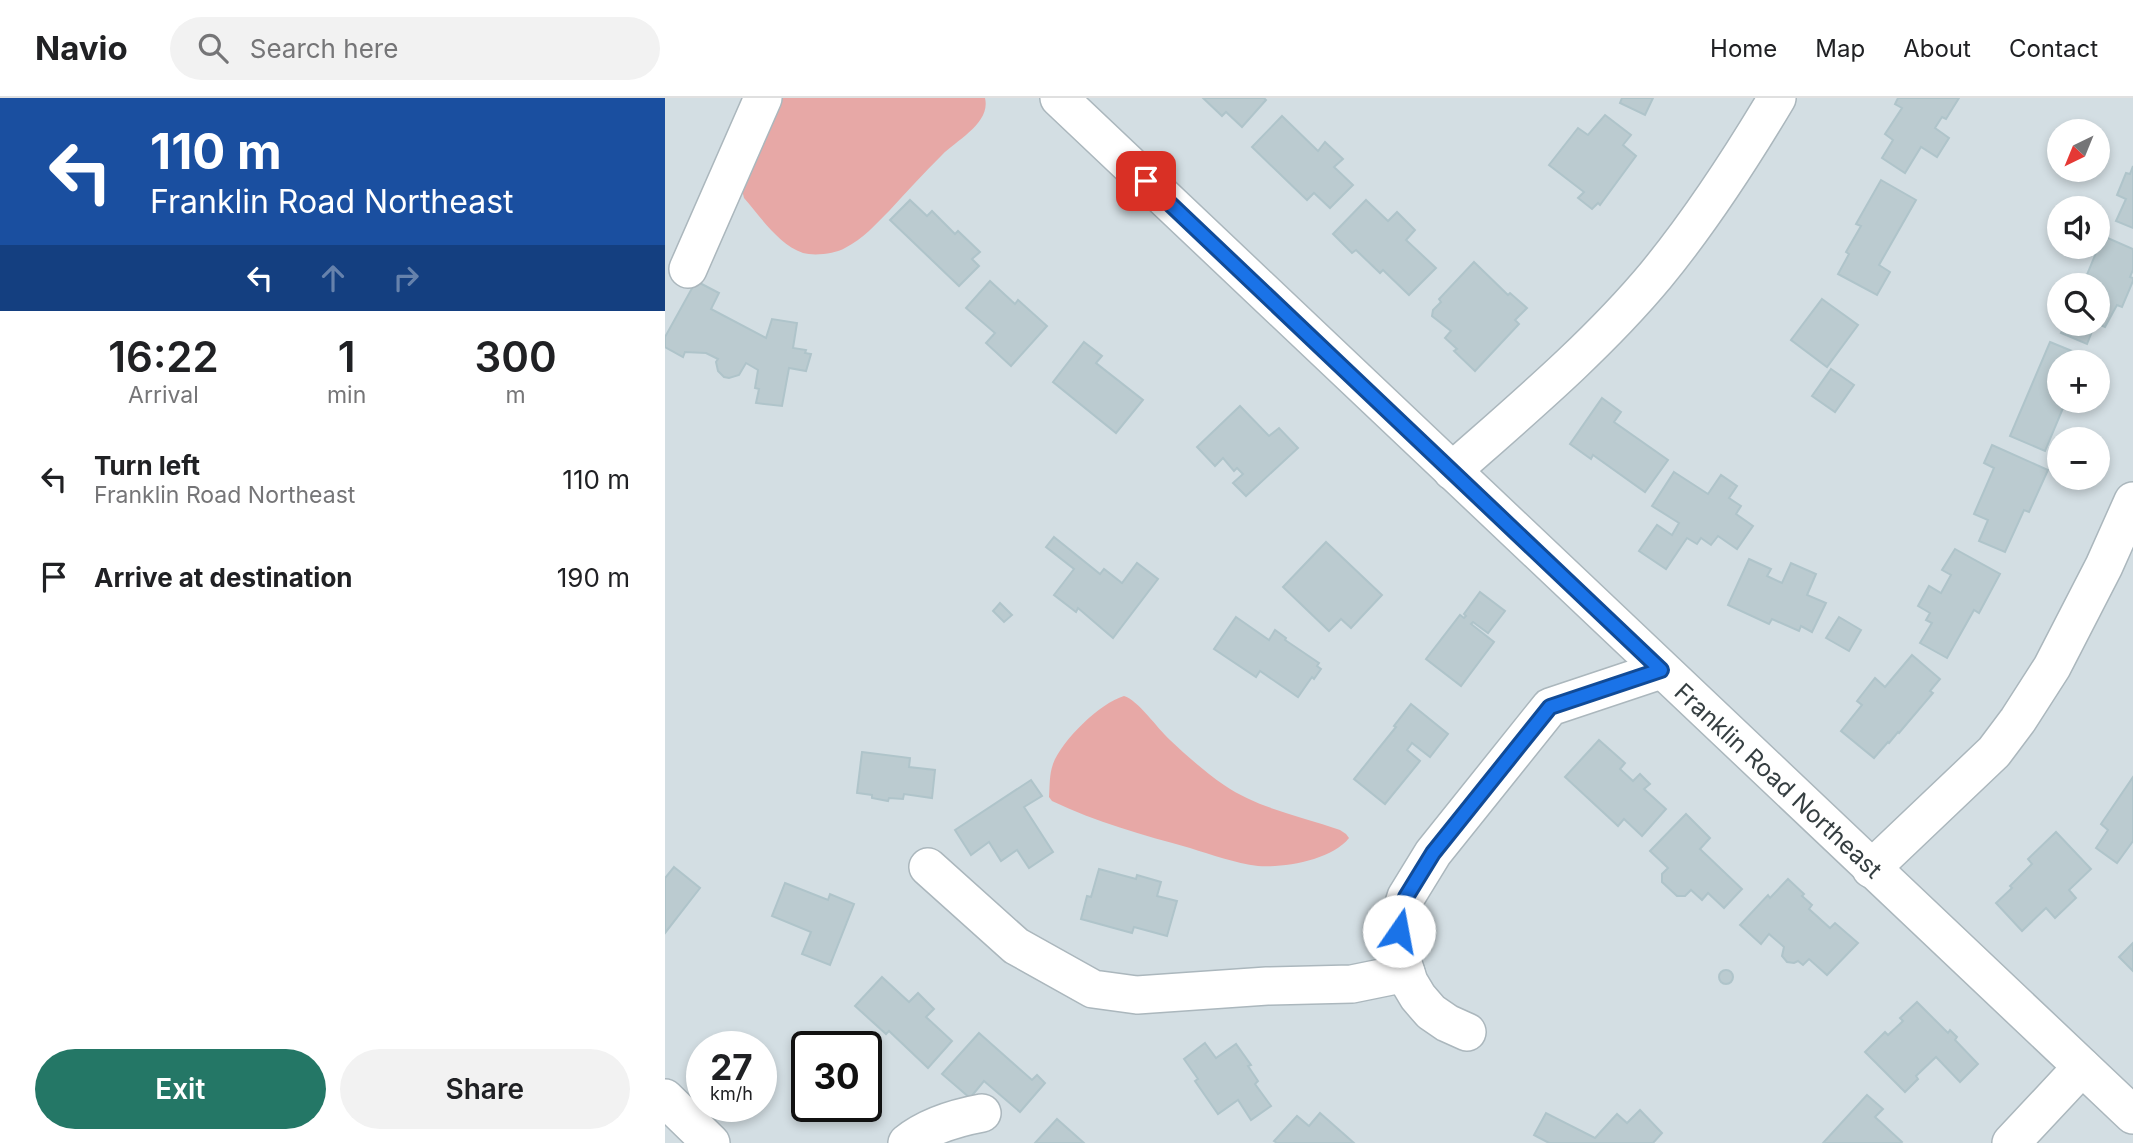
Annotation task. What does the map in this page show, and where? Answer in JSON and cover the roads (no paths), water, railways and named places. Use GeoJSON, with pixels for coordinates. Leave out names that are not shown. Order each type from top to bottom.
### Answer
{"type":"FeatureCollection","features":[{"type":"Feature","properties":{"kind":"street"},"geometry":{"type":"LineString","coordinates":[[688,269],[763,98]]}},
{"type":"Feature","properties":{"kind":"street","name":"Franklin Road Northeast"},"geometry":{"type":"LineString","coordinates":[[1059,98],[2133,1115]]}},
{"type":"Feature","properties":{"kind":"street"},"geometry":{"type":"LineString","coordinates":[[1452,471],[1534,398],[1618,317],[1655,276],[1696,225],[1739,162],[1776,98]]}},
{"type":"Feature","properties":{"kind":"street"},"geometry":{"type":"LineString","coordinates":[[1871,869],[1994,751],[2018,720],[2052,667],[2104,566],[2133,501]]}},
{"type":"Feature","properties":{"kind":"street"},"geometry":{"type":"LineString","coordinates":[[1467,1032],[1431,1012],[1409,982],[1401,957],[1399,931],[1406,897],[1433,853],[1550,707],[1661,670]]}},
{"type":"Feature","properties":{"kind":"street"},"geometry":{"type":"LineString","coordinates":[[928,867],[1016,946],[1093,989],[1137,995],[1267,986],[1352,984],[1406,973]]}},
{"type":"Feature","properties":{"kind":"street"},"geometry":{"type":"LineString","coordinates":[[2011,1143],[2082,1067]]}},
{"type":"Feature","properties":{"kind":"street"},"geometry":{"type":"LineString","coordinates":[[665,1098],[711,1143]]}},
{"type":"Feature","properties":{"kind":"street"},"geometry":{"type":"LineString","coordinates":[[907,1143],[915,1136],[955,1118],[982,1113]]}}]}
